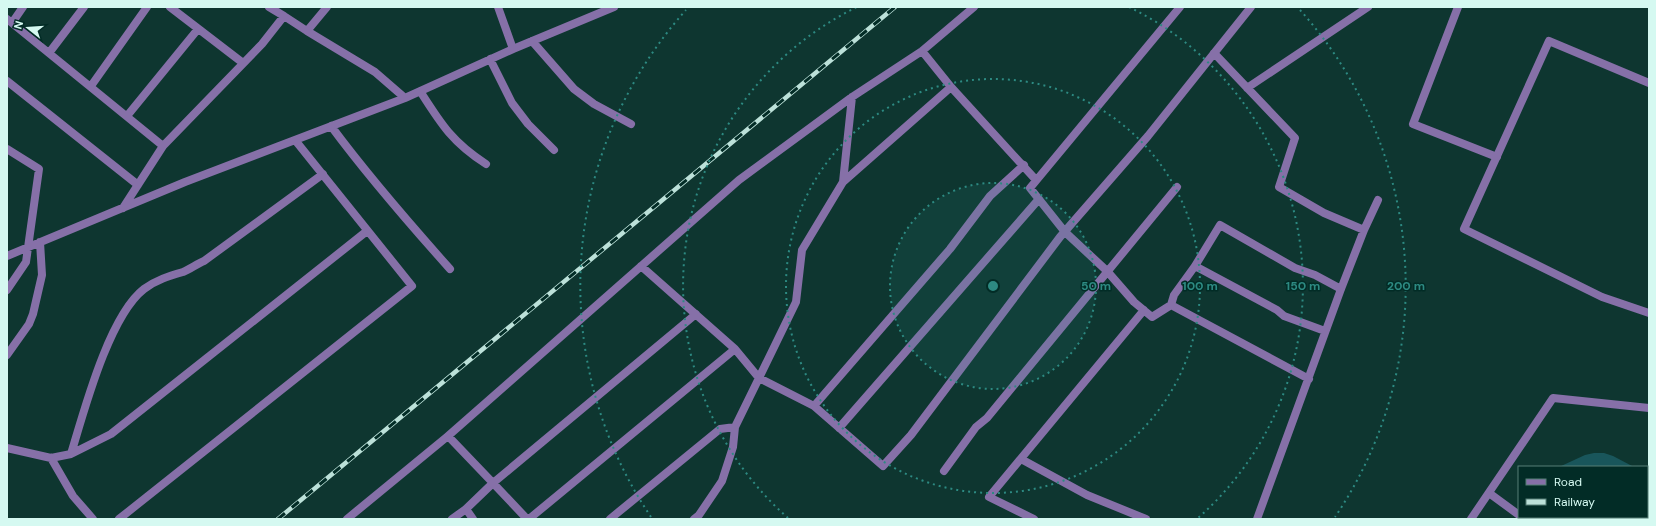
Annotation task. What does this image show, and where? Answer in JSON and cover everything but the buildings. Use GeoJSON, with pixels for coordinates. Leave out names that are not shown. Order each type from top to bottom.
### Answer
{"type":"FeatureCollection","features":[{"type":"Feature","properties":{"kind":"street"},"geometry":{"type":"LineString","coordinates":[[23,7],[9,21],[128,116],[163,146]]}},
{"type":"Feature","properties":{"kind":"street"},"geometry":{"type":"LineString","coordinates":[[49,54],[84,7]]}},
{"type":"Feature","properties":{"kind":"street"},"geometry":{"type":"LineString","coordinates":[[91,86],[147,7]]}},
{"type":"Feature","properties":{"kind":"street"},"geometry":{"type":"LineString","coordinates":[[170,7],[243,63]]}},
{"type":"Feature","properties":{"kind":"street"},"geometry":{"type":"LineString","coordinates":[[268,7],[376,72],[405,98]]}},
{"type":"Feature","properties":{"kind":"street"},"geometry":{"type":"LineString","coordinates":[[308,31],[327,7]]}},
{"type":"Feature","properties":{"kind":"street"},"geometry":{"type":"LineString","coordinates":[[498,7],[512,48]]}},
{"type":"Feature","properties":{"kind":"street"},"geometry":{"type":"LineString","coordinates":[[7,256],[123,208],[405,98],[512,48],[614,7]]}},
{"type":"Feature","properties":{"kind":"street"},"geometry":{"type":"LineString","coordinates":[[347,519],[448,436],[739,180],[852,97],[922,51],[974,7]]}},
{"type":"Feature","properties":{"kind":"street"},"geometry":{"type":"LineString","coordinates":[[1180,7],[1030,188],[1065,232],[1107,271],[1134,302],[1152,317],[1171,305],[1174,295],[1195,266],[1220,224],[1295,268],[1315,275],[1341,289]]}},
{"type":"Feature","properties":{"kind":"street"},"geometry":{"type":"LineString","coordinates":[[641,266],[735,349],[758,378],[814,406],[883,466],[911,435],[1065,232],[1148,136],[1251,7]]}},
{"type":"Feature","properties":{"kind":"street"},"geometry":{"type":"LineString","coordinates":[[1247,88],[1368,7]]}},
{"type":"Feature","properties":{"kind":"street"},"geometry":{"type":"LineString","coordinates":[[1458,7],[1413,124],[1496,157]]}},
{"type":"Feature","properties":{"kind":"street"},"geometry":{"type":"LineString","coordinates":[[123,208],[163,146],[262,44],[284,16]]}},
{"type":"Feature","properties":{"kind":"street"},"geometry":{"type":"LineString","coordinates":[[128,116],[198,29]]}},
{"type":"Feature","properties":{"kind":"street"},"geometry":{"type":"LineString","coordinates":[[532,41],[574,89],[594,104],[631,124]]}},
{"type":"Feature","properties":{"kind":"street"},"geometry":{"type":"LineString","coordinates":[[1649,83],[1549,41],[1464,229],[1602,297],[1649,313]]}},
{"type":"Feature","properties":{"kind":"street"},"geometry":{"type":"LineString","coordinates":[[922,51],[951,87],[1024,165],[1036,180]]}},
{"type":"Feature","properties":{"kind":"street"},"geometry":{"type":"LineString","coordinates":[[1214,53],[1295,138],[1279,187],[1324,213],[1364,230]]}},
{"type":"Feature","properties":{"kind":"street"},"geometry":{"type":"LineString","coordinates":[[490,59],[512,103],[528,124],[554,150]]}},
{"type":"Feature","properties":{"kind":"street"},"geometry":{"type":"LineString","coordinates":[[7,81],[138,185]]}},
{"type":"Feature","properties":{"kind":"street"},"geometry":{"type":"LineString","coordinates":[[694,519],[699,515],[722,481],[733,447],[735,427],[796,302],[802,250],[843,182],[951,87]]}},
{"type":"Feature","properties":{"kind":"street"},"geometry":{"type":"LineString","coordinates":[[420,91],[443,127],[472,155],[486,164]]}},
{"type":"Feature","properties":{"kind":"street"},"geometry":{"type":"LineString","coordinates":[[843,182],[852,97]]}},
{"type":"Feature","properties":{"kind":"street"},"geometry":{"type":"LineString","coordinates":[[331,126],[362,168],[396,209],[450,268]]}},
{"type":"Feature","properties":{"kind":"street"},"geometry":{"type":"LineString","coordinates":[[119,519],[412,286],[295,140]]}},
{"type":"Feature","properties":{"kind":"street"},"geometry":{"type":"LineString","coordinates":[[7,150],[39,169],[26,262],[7,290]]}},
{"type":"Feature","properties":{"kind":"street"},"geometry":{"type":"LineString","coordinates":[[814,406],[950,249],[990,196],[1024,165]]}},
{"type":"Feature","properties":{"kind":"street"},"geometry":{"type":"LineString","coordinates":[[71,454],[89,396],[111,339],[125,311],[144,289],[162,278],[184,271],[204,261],[323,174]]}},
{"type":"Feature","properties":{"kind":"street"},"geometry":{"type":"LineString","coordinates":[[944,471],[976,427],[987,418],[1177,187]]}},
{"type":"Feature","properties":{"kind":"street"},"geometry":{"type":"LineString","coordinates":[[839,428],[1039,199]]}},
{"type":"Feature","properties":{"kind":"street"},"geometry":{"type":"LineString","coordinates":[[1257,519],[1309,379],[1325,331],[1364,230],[1378,200]]}},
{"type":"Feature","properties":{"kind":"street"},"geometry":{"type":"LineString","coordinates":[[7,448],[51,458],[71,454],[111,434],[367,231]]}},
{"type":"Feature","properties":{"kind":"street"},"geometry":{"type":"LineString","coordinates":[[7,355],[29,324],[33,314],[42,275],[40,242]]}},
{"type":"Feature","properties":{"kind":"street"},"geometry":{"type":"LineString","coordinates":[[1195,266],[1277,310],[1284,316],[1325,331]]}},
{"type":"Feature","properties":{"kind":"street"},"geometry":{"type":"LineString","coordinates":[[1171,305],[1309,379]]}},
{"type":"Feature","properties":{"kind":"street"},"geometry":{"type":"LineString","coordinates":[[1034,519],[989,497],[1144,310]]}},
{"type":"Feature","properties":{"kind":"street"},"geometry":{"type":"LineString","coordinates":[[452,519],[466,509],[493,484],[696,314]]}},
{"type":"Feature","properties":{"kind":"street"},"geometry":{"type":"LineString","coordinates":[[448,436],[528,519],[735,349]]}},
{"type":"Feature","properties":{"kind":"street"},"geometry":{"type":"LineString","coordinates":[[1471,519],[1553,398],[1649,408]]}},
{"type":"Feature","properties":{"kind":"street"},"geometry":{"type":"LineString","coordinates":[[610,519],[720,429],[735,427]]}},
{"type":"Feature","properties":{"kind":"street"},"geometry":{"type":"LineString","coordinates":[[51,458],[73,496],[93,519]]}},
{"type":"Feature","properties":{"kind":"street"},"geometry":{"type":"LineString","coordinates":[[1021,459],[1087,494],[1146,519]]}},
{"type":"Feature","properties":{"kind":"street"},"geometry":{"type":"LineString","coordinates":[[1489,493],[1518,514]]}},
{"type":"Feature","properties":{"kind":"street"},"geometry":{"type":"LineString","coordinates":[[466,509],[473,519]]}},
{"type":"Feature","properties":{"kind":"railway"},"geometry":{"type":"LineString","coordinates":[[278,519],[895,7]]}}]}
